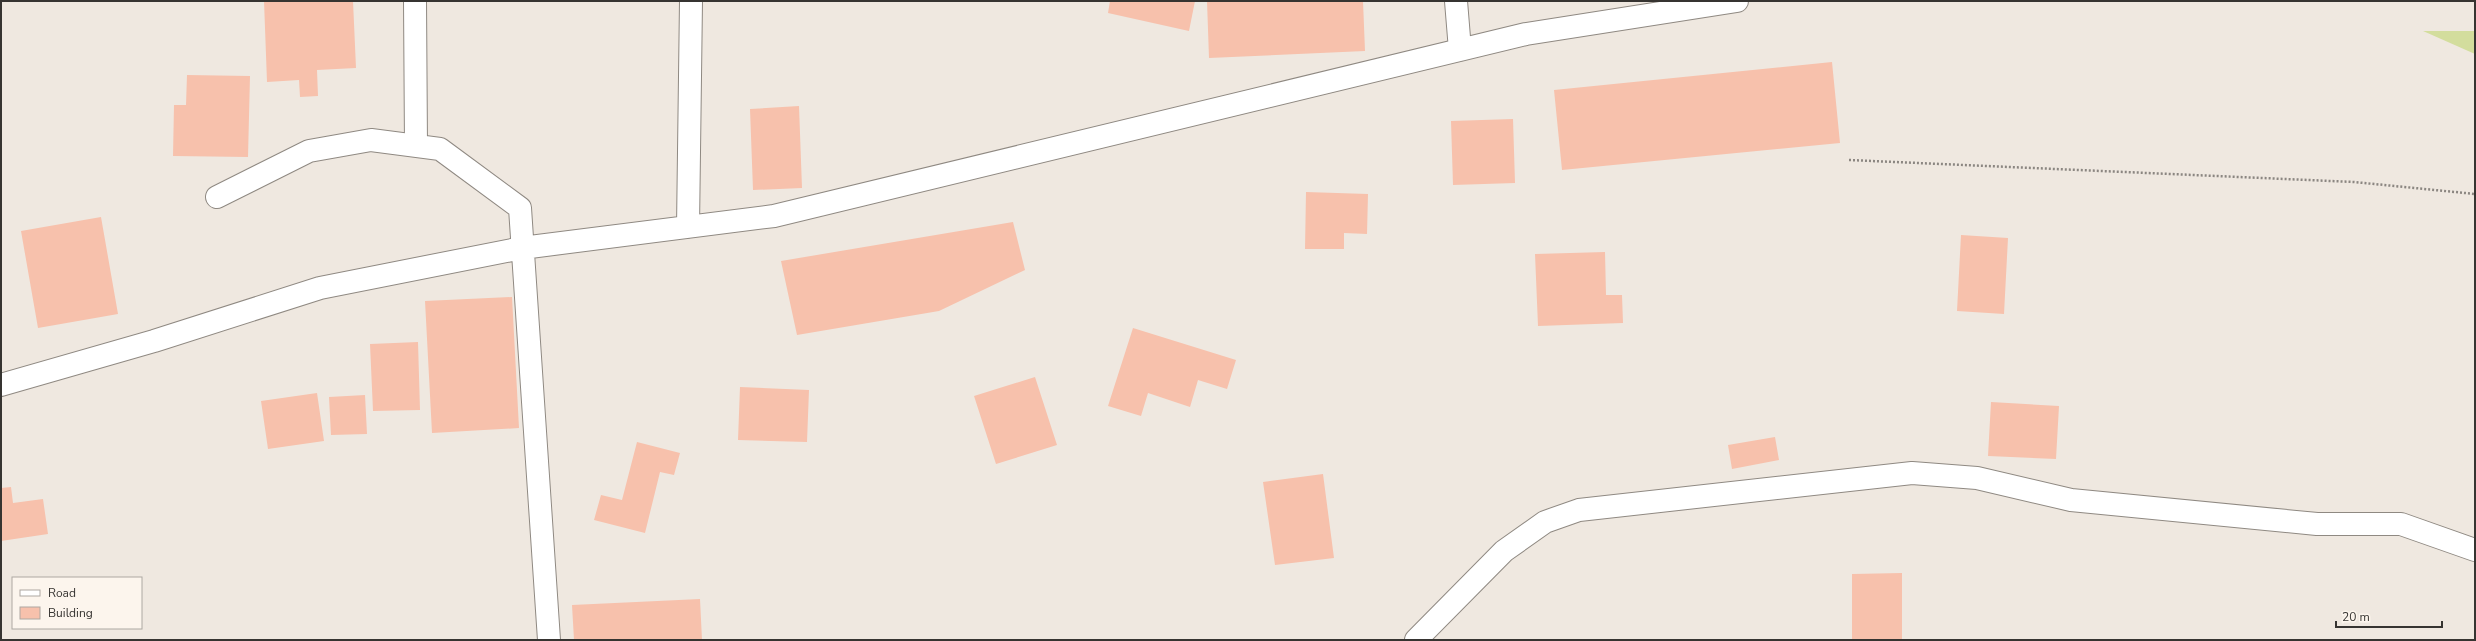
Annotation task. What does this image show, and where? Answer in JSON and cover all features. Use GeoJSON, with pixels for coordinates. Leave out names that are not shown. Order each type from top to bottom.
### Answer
{"type":"FeatureCollection","features":[{"type":"Feature","properties":{"kind":"street"},"geometry":{"type":"LineString","coordinates":[[415,1],[416,146]]}},
{"type":"Feature","properties":{"kind":"street"},"geometry":{"type":"LineString","coordinates":[[688,227],[691,1]]}},
{"type":"Feature","properties":{"kind":"street"},"geometry":{"type":"LineString","coordinates":[[1456,1],[1460,50]]}},
{"type":"Feature","properties":{"kind":"street"},"geometry":{"type":"LineString","coordinates":[[1,385],[154,341],[320,288],[522,248],[774,216],[1526,34],[1737,1]]}},
{"type":"Feature","properties":{"kind":"street"},"geometry":{"type":"LineString","coordinates":[[217,196],[309,151],[371,140],[440,148],[520,208],[549,640]]}},
{"type":"Feature","properties":{"kind":"street"},"geometry":{"type":"LineString","coordinates":[[1416,640],[1504,551],[1545,522],[1579,510],[1912,474],[1977,478],[2071,500],[2317,524],[2401,524],[2475,550]]}},
{"type":"Feature","properties":{"kind":"path"},"geometry":{"type":"LineString","coordinates":[[1850,160],[2354,182],[2475,194]]}},
{"type":"Feature","properties":{"kind":"green space"},"geometry":{"type":"Polygon","coordinates":[[[2423,31],[2475,31],[2475,54],[2423,31]]]}},
{"type":"Feature","properties":{"kind":"building"},"geometry":{"type":"Polygon","coordinates":[[[264,1],[353,1],[356,68],[317,70],[318,96],[300,97],[299,80],[267,82],[264,1]]]}},
{"type":"Feature","properties":{"kind":"building"},"geometry":{"type":"Polygon","coordinates":[[[1110,1],[1195,1],[1189,31],[1108,13],[1110,1]]]}},
{"type":"Feature","properties":{"kind":"building"},"geometry":{"type":"Polygon","coordinates":[[[1207,1],[1363,1],[1365,51],[1209,58],[1207,1]]]}},
{"type":"Feature","properties":{"kind":"building"},"geometry":{"type":"Polygon","coordinates":[[[1832,62],[1840,143],[1562,170],[1554,90],[1832,62]]]}},
{"type":"Feature","properties":{"kind":"building"},"geometry":{"type":"Polygon","coordinates":[[[187,75],[250,76],[248,157],[173,156],[174,105],[186,105],[187,75]]]}},
{"type":"Feature","properties":{"kind":"building"},"geometry":{"type":"Polygon","coordinates":[[[799,106],[802,188],[753,190],[750,109],[799,106]]]}},
{"type":"Feature","properties":{"kind":"building"},"geometry":{"type":"Polygon","coordinates":[[[1513,119],[1515,183],[1453,185],[1451,121],[1513,119]]]}},
{"type":"Feature","properties":{"kind":"building"},"geometry":{"type":"Polygon","coordinates":[[[1306,192],[1368,194],[1367,234],[1344,233],[1344,249],[1305,249],[1306,192]]]}},
{"type":"Feature","properties":{"kind":"building"},"geometry":{"type":"Polygon","coordinates":[[[101,217],[118,314],[38,328],[21,231],[101,217]]]}},
{"type":"Feature","properties":{"kind":"building"},"geometry":{"type":"Polygon","coordinates":[[[1013,222],[1025,270],[939,311],[797,335],[781,261],[1013,222]]]}},
{"type":"Feature","properties":{"kind":"building"},"geometry":{"type":"Polygon","coordinates":[[[1961,235],[2008,238],[2004,314],[1957,311],[1961,235]]]}},
{"type":"Feature","properties":{"kind":"building"},"geometry":{"type":"Polygon","coordinates":[[[1605,252],[1606,295],[1622,295],[1623,323],[1538,326],[1535,254],[1605,252]]]}},
{"type":"Feature","properties":{"kind":"building"},"geometry":{"type":"Polygon","coordinates":[[[512,297],[519,428],[432,433],[425,301],[512,297]]]}},
{"type":"Feature","properties":{"kind":"building"},"geometry":{"type":"Polygon","coordinates":[[[1133,328],[1236,360],[1227,389],[1198,380],[1190,407],[1148,393],[1141,416],[1108,406],[1133,328]]]}},
{"type":"Feature","properties":{"kind":"building"},"geometry":{"type":"Polygon","coordinates":[[[418,342],[420,410],[373,411],[370,344],[418,342]]]}},
{"type":"Feature","properties":{"kind":"building"},"geometry":{"type":"Polygon","coordinates":[[[1035,377],[1057,445],[996,464],[974,396],[1035,377]]]}},
{"type":"Feature","properties":{"kind":"building"},"geometry":{"type":"Polygon","coordinates":[[[740,387],[809,390],[807,442],[738,440],[740,387]]]}},
{"type":"Feature","properties":{"kind":"building"},"geometry":{"type":"Polygon","coordinates":[[[317,393],[324,441],[268,449],[261,401],[317,393]]]}},
{"type":"Feature","properties":{"kind":"building"},"geometry":{"type":"Polygon","coordinates":[[[365,395],[367,434],[331,435],[329,397],[365,395]]]}},
{"type":"Feature","properties":{"kind":"building"},"geometry":{"type":"Polygon","coordinates":[[[1991,402],[2059,406],[2056,459],[1988,456],[1991,402]]]}},
{"type":"Feature","properties":{"kind":"building"},"geometry":{"type":"Polygon","coordinates":[[[1775,437],[1779,460],[1732,469],[1728,445],[1775,437]]]}},
{"type":"Feature","properties":{"kind":"building"},"geometry":{"type":"Polygon","coordinates":[[[637,442],[680,453],[674,475],[660,472],[645,533],[594,520],[601,495],[622,500],[637,442]]]}},
{"type":"Feature","properties":{"kind":"building"},"geometry":{"type":"Polygon","coordinates":[[[1323,474],[1334,558],[1275,565],[1263,482],[1323,474]]]}},
{"type":"Feature","properties":{"kind":"building"},"geometry":{"type":"Polygon","coordinates":[[[11,487],[13,503],[43,499],[48,534],[1,541],[1,488],[11,487]]]}},
{"type":"Feature","properties":{"kind":"building"},"geometry":{"type":"Polygon","coordinates":[[[1902,573],[1902,640],[1852,640],[1852,574],[1902,573]]]}},
{"type":"Feature","properties":{"kind":"building"},"geometry":{"type":"Polygon","coordinates":[[[700,599],[702,640],[574,640],[572,605],[700,599]]]}}]}
